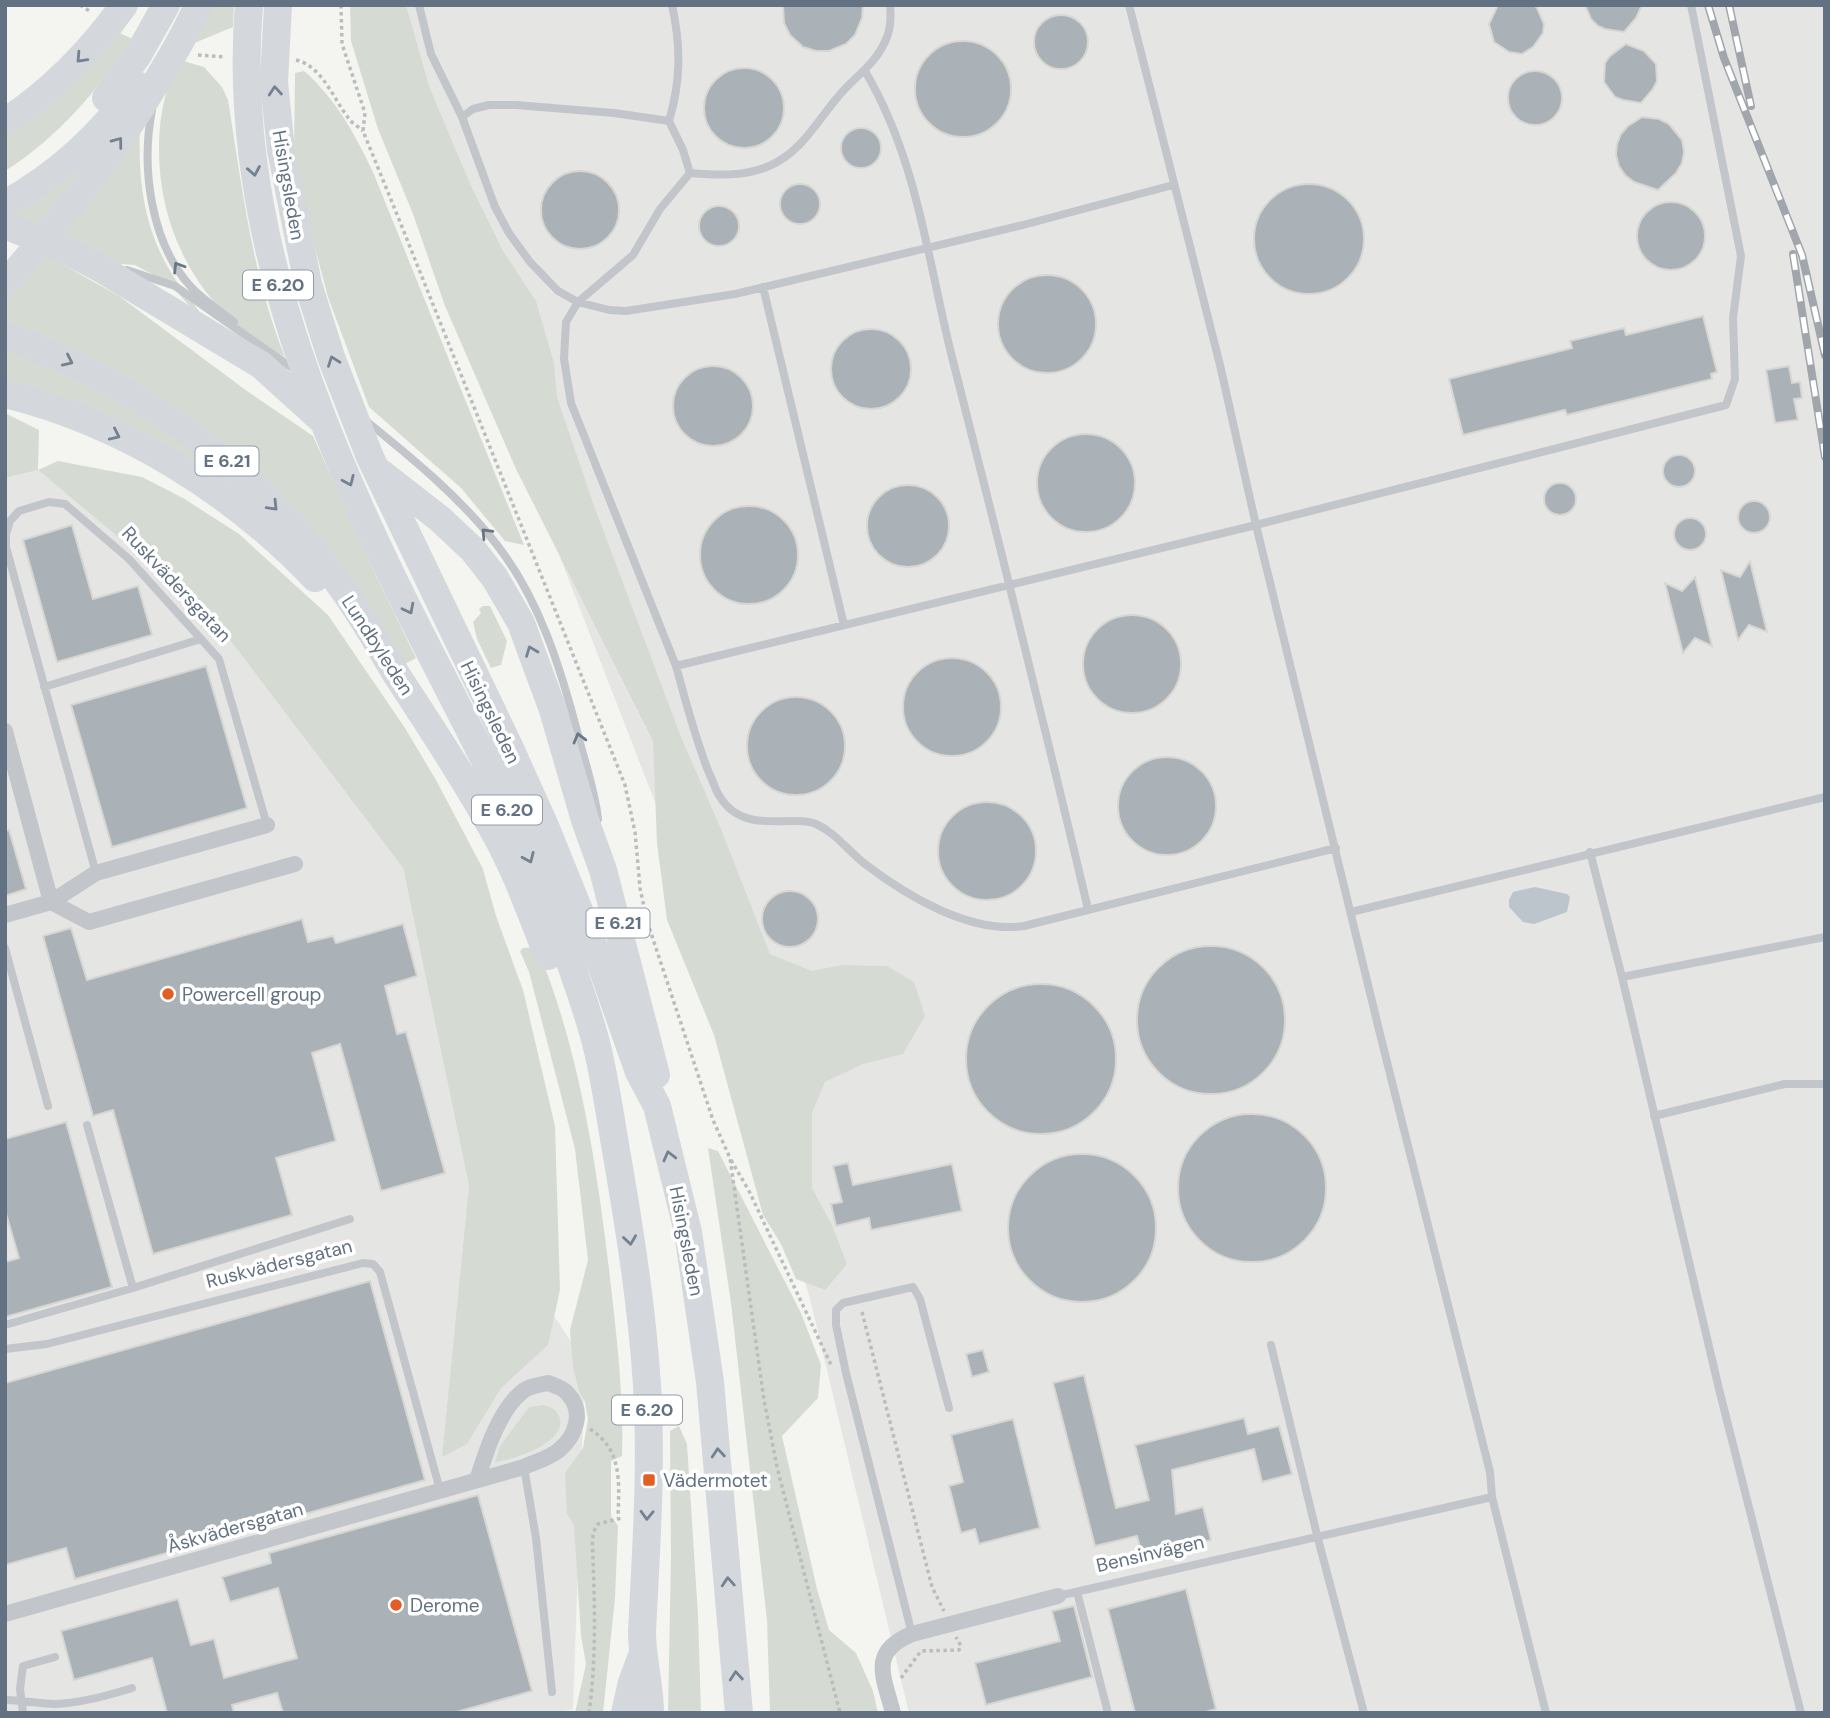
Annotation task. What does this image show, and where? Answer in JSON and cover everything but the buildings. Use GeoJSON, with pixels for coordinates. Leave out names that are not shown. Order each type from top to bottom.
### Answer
{"type":"FeatureCollection","features":[{"type":"Feature","properties":{"kind":"highway"},"geometry":{"type":"LineString","coordinates":[[5,122],[43,94],[74,66],[124,5]]}},
{"type":"Feature","properties":{"kind":"highway"},"geometry":{"type":"LineString","coordinates":[[5,183],[46,168],[67,139],[117,85],[138,55],[166,5]]}},
{"type":"Feature","properties":{"kind":"highway"},"geometry":{"type":"LineString","coordinates":[[5,204],[46,168],[94,136],[131,94],[160,53],[185,5]]}},
{"type":"Feature","properties":{"kind":"highway"},"geometry":{"type":"LineString","coordinates":[[5,284],[77,197],[130,127],[188,30],[198,5]]}},
{"type":"Feature","properties":{"kind":"highway","name":"Hisingsleden"},"geometry":{"type":"LineString","coordinates":[[249,5],[246,96],[251,155],[262,223],[279,291],[339,459],[378,548],[482,757],[549,905],[591,1028],[604,1083],[638,1293],[647,1387],[649,1480],[642,1650],[649,1680],[650,1713]]}},
{"type":"Feature","properties":{"kind":"highway","name":"Hisingsleden"},"geometry":{"type":"LineString","coordinates":[[278,5],[274,82],[281,150],[308,284],[331,357],[370,457],[545,826],[603,970],[639,1072],[657,1106],[688,1232],[710,1382],[739,1713]]}},
{"type":"Feature","properties":{"kind":"highway","name":"E 6.21"},"geometry":{"type":"LineString","coordinates":[[5,225],[94,265],[261,365],[387,478],[440,519],[473,550],[495,578],[521,624],[552,710],[603,870],[655,1068],[657,1106]]}},
{"type":"Feature","properties":{"kind":"highway","name":"Lundbyleden"},"geometry":{"type":"LineString","coordinates":[[5,336],[53,354],[105,379],[170,417],[226,461],[274,506],[317,555],[357,609],[497,836],[604,1083]]}},
{"type":"Feature","properties":{"kind":"highway"},"geometry":{"type":"LineString","coordinates":[[5,394],[51,408],[132,442],[211,489],[287,550],[387,659]]}},
{"type":"Feature","properties":{"kind":"main road"},"geometry":{"type":"LineString","coordinates":[[623,1713],[630,1682],[642,1650]]}},
{"type":"Feature","properties":{"kind":"street"},"geometry":{"type":"LineString","coordinates":[[5,731],[51,902],[89,922],[295,864]]}},
{"type":"Feature","properties":{"kind":"street","name":"Ruskvädersgatan"},"geometry":{"type":"LineString","coordinates":[[5,915],[51,902],[96,873],[268,825]]}},
{"type":"Feature","properties":{"kind":"street"},"geometry":{"type":"LineString","coordinates":[[477,1480],[486,1450],[509,1406],[524,1390],[548,1383],[567,1392],[576,1409],[577,1425]]}},
{"type":"Feature","properties":{"kind":"street","name":"Åskvädersgatan"},"geometry":{"type":"LineString","coordinates":[[5,1614],[524,1467],[558,1451],[574,1433],[577,1425]]}},
{"type":"Feature","properties":{"kind":"street","name":"Bensinvägen"},"geometry":{"type":"LineString","coordinates":[[893,1713],[882,1667],[886,1652],[895,1641],[912,1634],[1058,1596]]}},
{"type":"Feature","properties":{"kind":"lane"},"geometry":{"type":"LineString","coordinates":[[419,5],[431,54],[462,117],[495,207],[509,233],[530,262],[558,291],[578,302],[609,310],[626,311],[736,294],[1173,185]]}},
{"type":"Feature","properties":{"kind":"lane"},"geometry":{"type":"LineString","coordinates":[[672,5],[680,56],[677,97],[669,121],[683,149],[690,173]]}},
{"type":"Feature","properties":{"kind":"lane"},"geometry":{"type":"LineString","coordinates":[[690,173],[725,175],[748,172],[780,161],[803,142],[845,89],[874,62],[888,35],[890,5]]}},
{"type":"Feature","properties":{"kind":"lane"},"geometry":{"type":"LineString","coordinates":[[1129,5],[1220,365],[1256,525],[1490,1472],[1492,1497],[1546,1713]]}},
{"type":"Feature","properties":{"kind":"lane"},"geometry":{"type":"LineString","coordinates":[[676,666],[1256,525],[1726,405],[1735,379],[1733,318],[1741,256],[1691,5]]}},
{"type":"Feature","properties":{"kind":"lane"},"geometry":{"type":"LineString","coordinates":[[864,71],[903,151],[919,205],[950,350],[1010,584],[1088,909]]}},
{"type":"Feature","properties":{"kind":"lane"},"geometry":{"type":"LineString","coordinates":[[157,80],[148,143],[148,177],[155,213],[166,245],[192,288],[282,362]]}},
{"type":"Feature","properties":{"kind":"lane"},"geometry":{"type":"LineString","coordinates":[[462,117],[473,109],[489,105],[516,105],[614,113],[669,121]]}},
{"type":"Feature","properties":{"kind":"lane"},"geometry":{"type":"LineString","coordinates":[[690,173],[660,209],[633,255],[578,302],[566,322],[564,359],[571,403],[676,666],[698,747],[720,797],[737,816],[750,821],[813,822],[830,831],[864,863],[896,886],[945,912],[979,925],[1006,929],[1336,848]]}},
{"type":"Feature","properties":{"kind":"lane"},"geometry":{"type":"LineString","coordinates":[[5,225],[175,286],[322,388]]}},
{"type":"Feature","properties":{"kind":"lane"},"geometry":{"type":"LineString","coordinates":[[763,287],[844,625]]}},
{"type":"Feature","properties":{"kind":"lane"},"geometry":{"type":"LineString","coordinates":[[332,394],[427,470],[497,544],[511,565],[534,606],[552,648],[569,700],[596,804],[603,870]]}},
{"type":"Feature","properties":{"kind":"lane","name":"Ruskvädersgatan"},"geometry":{"type":"LineString","coordinates":[[96,873],[6,547],[10,521],[19,511],[31,505],[49,502],[65,504],[129,559],[219,659],[268,825]]}},
{"type":"Feature","properties":{"kind":"lane"},"geometry":{"type":"LineString","coordinates":[[44,687],[201,639]]}},
{"type":"Feature","properties":{"kind":"lane"},"geometry":{"type":"LineString","coordinates":[[1351,912],[1825,797]]}},
{"type":"Feature","properties":{"kind":"lane"},"geometry":{"type":"LineString","coordinates":[[1590,852],[1801,1713]]}},
{"type":"Feature","properties":{"kind":"lane"},"geometry":{"type":"LineString","coordinates":[[1622,976],[1825,937]]}},
{"type":"Feature","properties":{"kind":"lane"},"geometry":{"type":"LineString","coordinates":[[5,948],[48,1106]]}},
{"type":"Feature","properties":{"kind":"lane"},"geometry":{"type":"LineString","coordinates":[[1654,1116],[1784,1084],[1825,1084]]}},
{"type":"Feature","properties":{"kind":"lane"},"geometry":{"type":"LineString","coordinates":[[87,1125],[133,1288]]}},
{"type":"Feature","properties":{"kind":"lane","name":"Ruskvädersgatan"},"geometry":{"type":"LineString","coordinates":[[5,1325],[133,1288],[350,1219]]}},
{"type":"Feature","properties":{"kind":"lane","name":"Ruskvädersgatan"},"geometry":{"type":"LineString","coordinates":[[5,1349],[47,1344],[363,1263],[373,1264],[380,1272],[440,1490]]}},
{"type":"Feature","properties":{"kind":"lane"},"geometry":{"type":"LineString","coordinates":[[912,1634],[846,1373],[836,1325],[836,1310],[843,1303],[913,1287],[920,1299],[949,1408]]}},
{"type":"Feature","properties":{"kind":"lane"},"geometry":{"type":"LineString","coordinates":[[1271,1345],[1364,1713]]}},
{"type":"Feature","properties":{"kind":"lane"},"geometry":{"type":"LineString","coordinates":[[524,1467],[536,1538],[552,1692]]}},
{"type":"Feature","properties":{"kind":"lane","name":"Bensinvägen"},"geometry":{"type":"LineString","coordinates":[[1058,1596],[1492,1497]]}},
{"type":"Feature","properties":{"kind":"lane"},"geometry":{"type":"LineString","coordinates":[[1077,1592],[1108,1713]]}},
{"type":"Feature","properties":{"kind":"lane"},"geometry":{"type":"LineString","coordinates":[[23,1713],[20,1689],[23,1666],[55,1657]]}},
{"type":"Feature","properties":{"kind":"lane"},"geometry":{"type":"LineString","coordinates":[[5,1700],[53,1704],[81,1702],[132,1688]]}},
{"type":"Feature","properties":{"kind":"path"},"geometry":{"type":"LineString","coordinates":[[291,59],[302,61],[312,68],[331,90],[350,120],[363,131],[365,113],[342,44],[341,5]]}},
{"type":"Feature","properties":{"kind":"path"},"geometry":{"type":"LineString","coordinates":[[193,55],[231,57]]}},
{"type":"Feature","properties":{"kind":"path"},"geometry":{"type":"LineString","coordinates":[[730,1158],[749,1191],[830,1366],[846,1373]]}},
{"type":"Feature","properties":{"kind":"path"},"geometry":{"type":"LineString","coordinates":[[862,1298],[860,1306],[932,1587],[961,1646],[959,1650],[921,1651],[889,1696]]}},
{"type":"Feature","properties":{"kind":"path"},"geometry":{"type":"LineString","coordinates":[[577,1425],[591,1429],[602,1437],[621,1472],[620,1518],[598,1524],[592,1535],[594,1679],[589,1713]]}},
{"type":"Feature","properties":{"kind":"shaded area"},"geometry":{"type":"Polygon","coordinates":[[[200,5],[234,5],[233,27],[192,44],[200,5]]]}},
{"type":"Feature","properties":{"kind":"shaded area"},"geometry":{"type":"Polygon","coordinates":[[[350,5],[406,5],[429,86],[471,186],[503,251],[536,301],[554,363],[557,397],[593,503],[681,737],[770,954],[812,971],[842,965],[887,966],[914,982],[925,1016],[903,1054],[863,1064],[825,1082],[812,1113],[812,1188],[832,1225],[847,1264],[825,1290],[796,1279],[781,1244],[763,1215],[714,1035],[667,920],[657,843],[653,741],[516,469],[445,306],[413,214],[378,129],[351,41],[350,5]]]}},
{"type":"Feature","properties":{"kind":"shaded area"},"geometry":{"type":"Polygon","coordinates":[[[371,5],[1825,5],[1825,1713],[909,1713],[810,1299],[665,828],[394,129],[371,5]]]}},
{"type":"Feature","properties":{"kind":"shaded area"},"geometry":{"type":"Polygon","coordinates":[[[115,31],[133,39],[105,76],[60,128],[5,171],[5,135],[115,31]]]}},
{"type":"Feature","properties":{"kind":"shaded area"},"geometry":{"type":"Polygon","coordinates":[[[180,60],[204,67],[222,87],[228,100],[256,262],[285,357],[256,340],[231,320],[209,296],[191,270],[177,242],[161,180],[159,147],[164,102],[170,80],[180,60]]]}},
{"type":"Feature","properties":{"kind":"shaded area"},"geometry":{"type":"Polygon","coordinates":[[[304,71],[326,93],[344,118],[373,172],[524,545],[505,541],[461,488],[369,407],[328,297],[302,199],[294,154],[295,73],[304,71]]]}},
{"type":"Feature","properties":{"kind":"shaded area"},"geometry":{"type":"Polygon","coordinates":[[[140,127],[140,168],[150,225],[156,243],[175,279],[201,314],[193,310],[173,287],[161,279],[135,265],[120,264],[58,234],[140,127]]]}},
{"type":"Feature","properties":{"kind":"shaded area"},"geometry":{"type":"Polygon","coordinates":[[[90,160],[40,226],[9,213],[90,160]]]}},
{"type":"Feature","properties":{"kind":"shaded area"},"geometry":{"type":"Polygon","coordinates":[[[42,253],[119,296],[247,391],[313,436],[416,658],[403,665],[308,528],[5,325],[5,297],[42,253]]]}},
{"type":"Feature","properties":{"kind":"shaded area"},"geometry":{"type":"Polygon","coordinates":[[[5,346],[110,391],[262,505],[5,385],[5,346]]]}},
{"type":"Feature","properties":{"kind":"shaded area"},"geometry":{"type":"Polygon","coordinates":[[[5,413],[39,430],[38,470],[5,478],[5,413]]]}},
{"type":"Feature","properties":{"kind":"shaded area"},"geometry":{"type":"Polygon","coordinates":[[[58,461],[142,477],[183,498],[239,534],[328,615],[405,728],[483,869],[496,916],[523,990],[555,1126],[560,1290],[548,1345],[501,1388],[467,1444],[442,1457],[469,1186],[403,868],[211,615],[38,470],[58,461]]]}},
{"type":"Feature","properties":{"kind":"shaded area"},"geometry":{"type":"Polygon","coordinates":[[[38,470],[211,615],[403,868],[469,1186],[585,1363],[573,1709],[557,1713],[5,1713],[5,478],[38,470]]]}},
{"type":"Feature","properties":{"kind":"shaded area"},"geometry":{"type":"Polygon","coordinates":[[[483,606],[490,606],[507,641],[501,665],[491,668],[477,639],[473,622],[483,606]]]}},
{"type":"Feature","properties":{"kind":"shaded area"},"geometry":{"type":"Polygon","coordinates":[[[1535,887],[1567,894],[1570,897],[1567,912],[1534,924],[1523,922],[1509,907],[1509,900],[1513,892],[1535,887]]]}},
{"type":"Feature","properties":{"kind":"shaded area"},"geometry":{"type":"Polygon","coordinates":[[[537,947],[564,1025],[584,1106],[604,1228],[619,1362],[622,1456],[611,1461],[611,1516],[618,1526],[615,1598],[603,1713],[575,1713],[586,1664],[581,1636],[574,1526],[567,1513],[565,1473],[583,1448],[588,1419],[573,1367],[570,1330],[588,1260],[575,1149],[529,972],[520,951],[523,948],[537,947]]]}},
{"type":"Feature","properties":{"kind":"shaded area"},"geometry":{"type":"Polygon","coordinates":[[[708,1148],[718,1151],[801,1313],[821,1365],[818,1398],[782,1436],[829,1630],[856,1653],[873,1691],[878,1713],[770,1713],[767,1620],[731,1303],[708,1148]]]}},
{"type":"Feature","properties":{"kind":"shaded area"},"geometry":{"type":"Polygon","coordinates":[[[544,1405],[554,1410],[560,1419],[554,1436],[525,1454],[495,1462],[500,1446],[529,1407],[544,1405]]]}},
{"type":"Feature","properties":{"kind":"shaded area"},"geometry":{"type":"Polygon","coordinates":[[[679,1426],[687,1444],[701,1713],[668,1713],[670,1431],[679,1426]]]}},
{"type":"Feature","properties":{"kind":"railway"},"geometry":{"type":"LineString","coordinates":[[1708,5],[1724,58],[1802,255],[1825,355]]}},
{"type":"Feature","properties":{"kind":"railway"},"geometry":{"type":"LineString","coordinates":[[1729,5],[1751,106]]}},
{"type":"Feature","properties":{"kind":"railway"},"geometry":{"type":"LineString","coordinates":[[1793,254],[1825,457]]}},
{"type":"Feature","properties":{"kind":"place","name":"Powercell group"},"geometry":{"type":"Point","coordinates":[168,994]}},
{"type":"Feature","properties":{"kind":"place","name":"Vädermotet"},"geometry":{"type":"Point","coordinates":[649,1480]}},
{"type":"Feature","properties":{"kind":"place","name":"Derome"},"geometry":{"type":"Point","coordinates":[396,1605]}}]}
